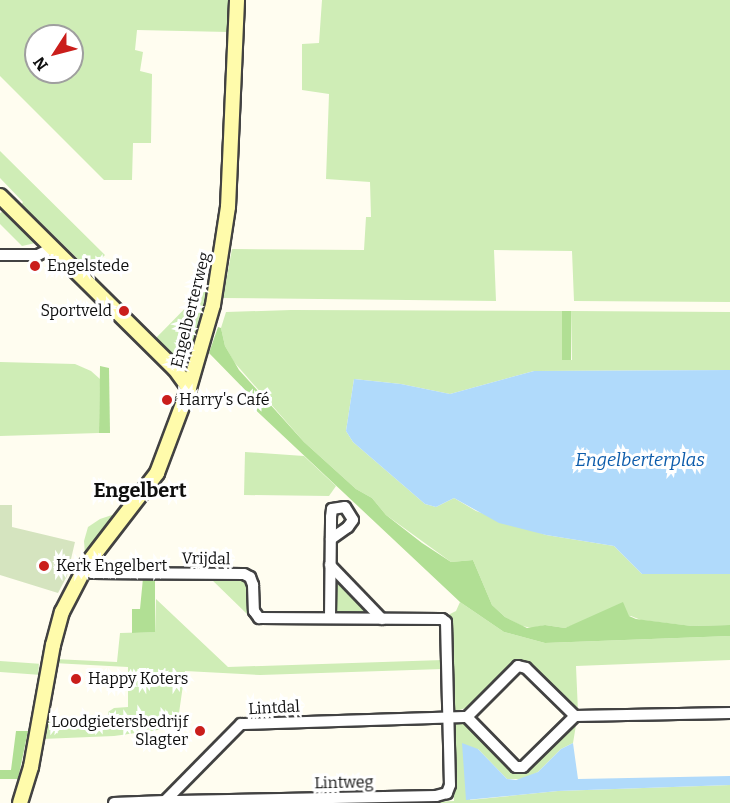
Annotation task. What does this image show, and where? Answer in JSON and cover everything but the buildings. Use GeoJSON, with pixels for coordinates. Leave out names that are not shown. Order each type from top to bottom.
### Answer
{"type":"FeatureCollection","features":[{"type":"Feature","properties":{"kind":"street","name":"Engelberterweg"},"geometry":{"type":"LineString","coordinates":[[20,803],[40,728],[55,637],[62,612],[84,569],[157,473],[189,388],[213,306],[224,246],[237,0]]}},
{"type":"Feature","properties":{"kind":"street"},"geometry":{"type":"LineString","coordinates":[[0,196],[175,369],[189,388]]}},
{"type":"Feature","properties":{"kind":"street"},"geometry":{"type":"LineString","coordinates":[[0,255],[38,255],[52,248]]}},
{"type":"Feature","properties":{"kind":"street"},"geometry":{"type":"LineString","coordinates":[[175,369],[195,366]]}},
{"type":"Feature","properties":{"kind":"street"},"geometry":{"type":"LineString","coordinates":[[330,618],[331,539]]}},
{"type":"Feature","properties":{"kind":"street"},"geometry":{"type":"LineString","coordinates":[[330,565],[382,619]]}},
{"type":"Feature","properties":{"kind":"street","name":"Vrijdal"},"geometry":{"type":"LineString","coordinates":[[84,569],[92,573],[244,574],[254,585],[254,611],[259,618],[442,619],[446,622],[449,718]]}},
{"type":"Feature","properties":{"kind":"street"},"geometry":{"type":"LineString","coordinates":[[575,716],[526,668],[518,666],[467,717],[516,767],[522,767],[575,716],[730,713]]}},
{"type":"Feature","properties":{"kind":"street","name":"Lintdal"},"geometry":{"type":"LineString","coordinates":[[165,801],[241,724],[467,717]]}},
{"type":"Feature","properties":{"kind":"street","name":"Lintweg"},"geometry":{"type":"LineString","coordinates":[[165,801],[436,796],[447,793],[450,785],[449,718]]}},
{"type":"Feature","properties":{"kind":"street"},"geometry":{"type":"LineString","coordinates":[[114,803],[165,801]]}},
{"type":"Feature","properties":{"kind":"green space"},"geometry":{"type":"Polygon","coordinates":[[[0,0],[229,0],[228,32],[137,30],[135,50],[143,52],[140,71],[152,74],[151,143],[133,143],[132,180],[104,180],[0,76],[0,0]]]}},
{"type":"Feature","properties":{"kind":"green space"},"geometry":{"type":"Polygon","coordinates":[[[322,0],[730,0],[730,302],[574,301],[572,251],[494,250],[496,301],[223,298],[232,249],[364,250],[366,217],[371,217],[370,182],[326,179],[329,94],[302,90],[302,44],[319,43],[322,0]]]}},
{"type":"Feature","properties":{"kind":"green space"},"geometry":{"type":"Polygon","coordinates":[[[0,151],[105,255],[85,275],[80,270],[84,265],[37,219],[34,221],[20,207],[23,202],[0,178],[0,151]]]}},
{"type":"Feature","properties":{"kind":"green space"},"geometry":{"type":"Polygon","coordinates":[[[7,209],[40,242],[22,246],[0,224],[0,213],[7,209]]]}},
{"type":"Feature","properties":{"kind":"green space"},"geometry":{"type":"Polygon","coordinates":[[[204,289],[209,289],[193,354],[184,361],[176,361],[155,339],[204,289]]]}},
{"type":"Feature","properties":{"kind":"green space"},"geometry":{"type":"Polygon","coordinates":[[[291,310],[562,311],[564,360],[572,360],[571,311],[730,312],[730,370],[534,371],[450,394],[401,384],[354,379],[346,431],[353,442],[425,504],[436,507],[454,498],[476,511],[546,535],[614,546],[642,574],[730,574],[730,625],[692,626],[641,620],[631,616],[590,619],[565,628],[545,625],[532,628],[522,626],[505,617],[492,605],[473,560],[451,562],[386,515],[372,498],[356,489],[304,442],[234,362],[225,346],[221,328],[226,312],[291,310]]]}},
{"type":"Feature","properties":{"kind":"green space"},"geometry":{"type":"Polygon","coordinates":[[[562,311],[571,311],[571,360],[562,360],[562,311]]]}},
{"type":"Feature","properties":{"kind":"green space"},"geometry":{"type":"Polygon","coordinates":[[[218,327],[221,328],[225,346],[239,370],[304,442],[356,489],[372,498],[386,515],[422,543],[451,562],[473,560],[492,605],[505,617],[527,628],[545,625],[565,628],[623,602],[629,616],[636,619],[692,626],[730,625],[730,636],[545,643],[504,632],[460,602],[245,400],[249,394],[209,353],[218,327]]]}},
{"type":"Feature","properties":{"kind":"green space"},"geometry":{"type":"Polygon","coordinates":[[[0,362],[75,364],[91,371],[100,379],[99,433],[0,436],[0,362]]]}},
{"type":"Feature","properties":{"kind":"green space"},"geometry":{"type":"Polygon","coordinates":[[[100,366],[109,368],[110,433],[99,433],[100,366]]]}},
{"type":"Feature","properties":{"kind":"green space"},"geometry":{"type":"Polygon","coordinates":[[[245,452],[304,456],[336,486],[329,496],[244,495],[245,452]]]}},
{"type":"Feature","properties":{"kind":"green space"},"geometry":{"type":"Polygon","coordinates":[[[0,505],[12,505],[12,527],[75,542],[67,576],[58,593],[0,575],[0,505]]]}},
{"type":"Feature","properties":{"kind":"green space"},"geometry":{"type":"Polygon","coordinates":[[[112,515],[117,517],[87,556],[85,555],[84,541],[88,527],[112,515]]]}},
{"type":"Feature","properties":{"kind":"green space"},"geometry":{"type":"Polygon","coordinates":[[[208,576],[244,580],[248,589],[248,615],[208,576]]]}},
{"type":"Feature","properties":{"kind":"green space"},"geometry":{"type":"Polygon","coordinates":[[[335,577],[371,614],[333,614],[335,577]]]}},
{"type":"Feature","properties":{"kind":"green space"},"geometry":{"type":"Polygon","coordinates":[[[143,578],[155,578],[155,632],[132,633],[132,609],[140,609],[143,578]]]}},
{"type":"Feature","properties":{"kind":"green space"},"geometry":{"type":"Polygon","coordinates":[[[156,599],[228,667],[443,660],[443,669],[260,675],[185,671],[178,720],[165,729],[114,736],[42,739],[45,722],[108,720],[108,712],[114,708],[128,707],[128,667],[53,663],[54,659],[117,662],[120,633],[155,632],[156,599]]]}},
{"type":"Feature","properties":{"kind":"green space"},"geometry":{"type":"Polygon","coordinates":[[[460,602],[504,632],[545,643],[730,636],[730,660],[576,666],[578,712],[526,662],[521,661],[508,666],[469,707],[456,711],[451,708],[448,615],[456,611],[460,602]]]}},
{"type":"Feature","properties":{"kind":"green space"},"geometry":{"type":"Polygon","coordinates":[[[0,661],[39,664],[38,675],[0,672],[0,661]]]}},
{"type":"Feature","properties":{"kind":"green space"},"geometry":{"type":"Polygon","coordinates":[[[577,719],[573,743],[561,749],[538,772],[525,779],[507,779],[478,749],[470,800],[558,791],[730,785],[730,803],[404,803],[454,801],[452,727],[457,722],[464,722],[514,769],[577,719]]]}},
{"type":"Feature","properties":{"kind":"green space"},"geometry":{"type":"Polygon","coordinates":[[[16,731],[28,731],[18,779],[0,779],[0,770],[11,770],[16,731]]]}},
{"type":"Feature","properties":{"kind":"water","name":"Engelberterplas"},"geometry":{"type":"Polygon","coordinates":[[[730,370],[730,574],[642,574],[614,546],[546,535],[499,523],[454,498],[436,507],[425,504],[353,442],[346,431],[354,379],[401,384],[450,394],[534,371],[730,370]]]}},
{"type":"Feature","properties":{"kind":"water"},"geometry":{"type":"Polygon","coordinates":[[[462,743],[478,749],[507,779],[516,780],[538,772],[561,749],[573,743],[578,779],[730,776],[730,785],[558,791],[466,800],[462,743]]]}},
{"type":"Feature","properties":{"kind":"place","name":"Engelstede"},"geometry":{"type":"Point","coordinates":[35,266]}},
{"type":"Feature","properties":{"kind":"place","name":"Sportveld"},"geometry":{"type":"Point","coordinates":[124,311]}},
{"type":"Feature","properties":{"kind":"place","name":"Harry's Café"},"geometry":{"type":"Point","coordinates":[167,400]}},
{"type":"Feature","properties":{"kind":"place","name":"Kerk Engelbert"},"geometry":{"type":"Point","coordinates":[44,566]}},
{"type":"Feature","properties":{"kind":"place","name":"Happy Koters"},"geometry":{"type":"Point","coordinates":[76,679]}},
{"type":"Feature","properties":{"kind":"place","name":"Loodgietersbedrijf Slagter"},"geometry":{"type":"Point","coordinates":[200,731]}},
{"type":"Feature","properties":{"kind":"district","name":"Engelbert"},"geometry":{"type":"Point","coordinates":[140,490]}}]}
